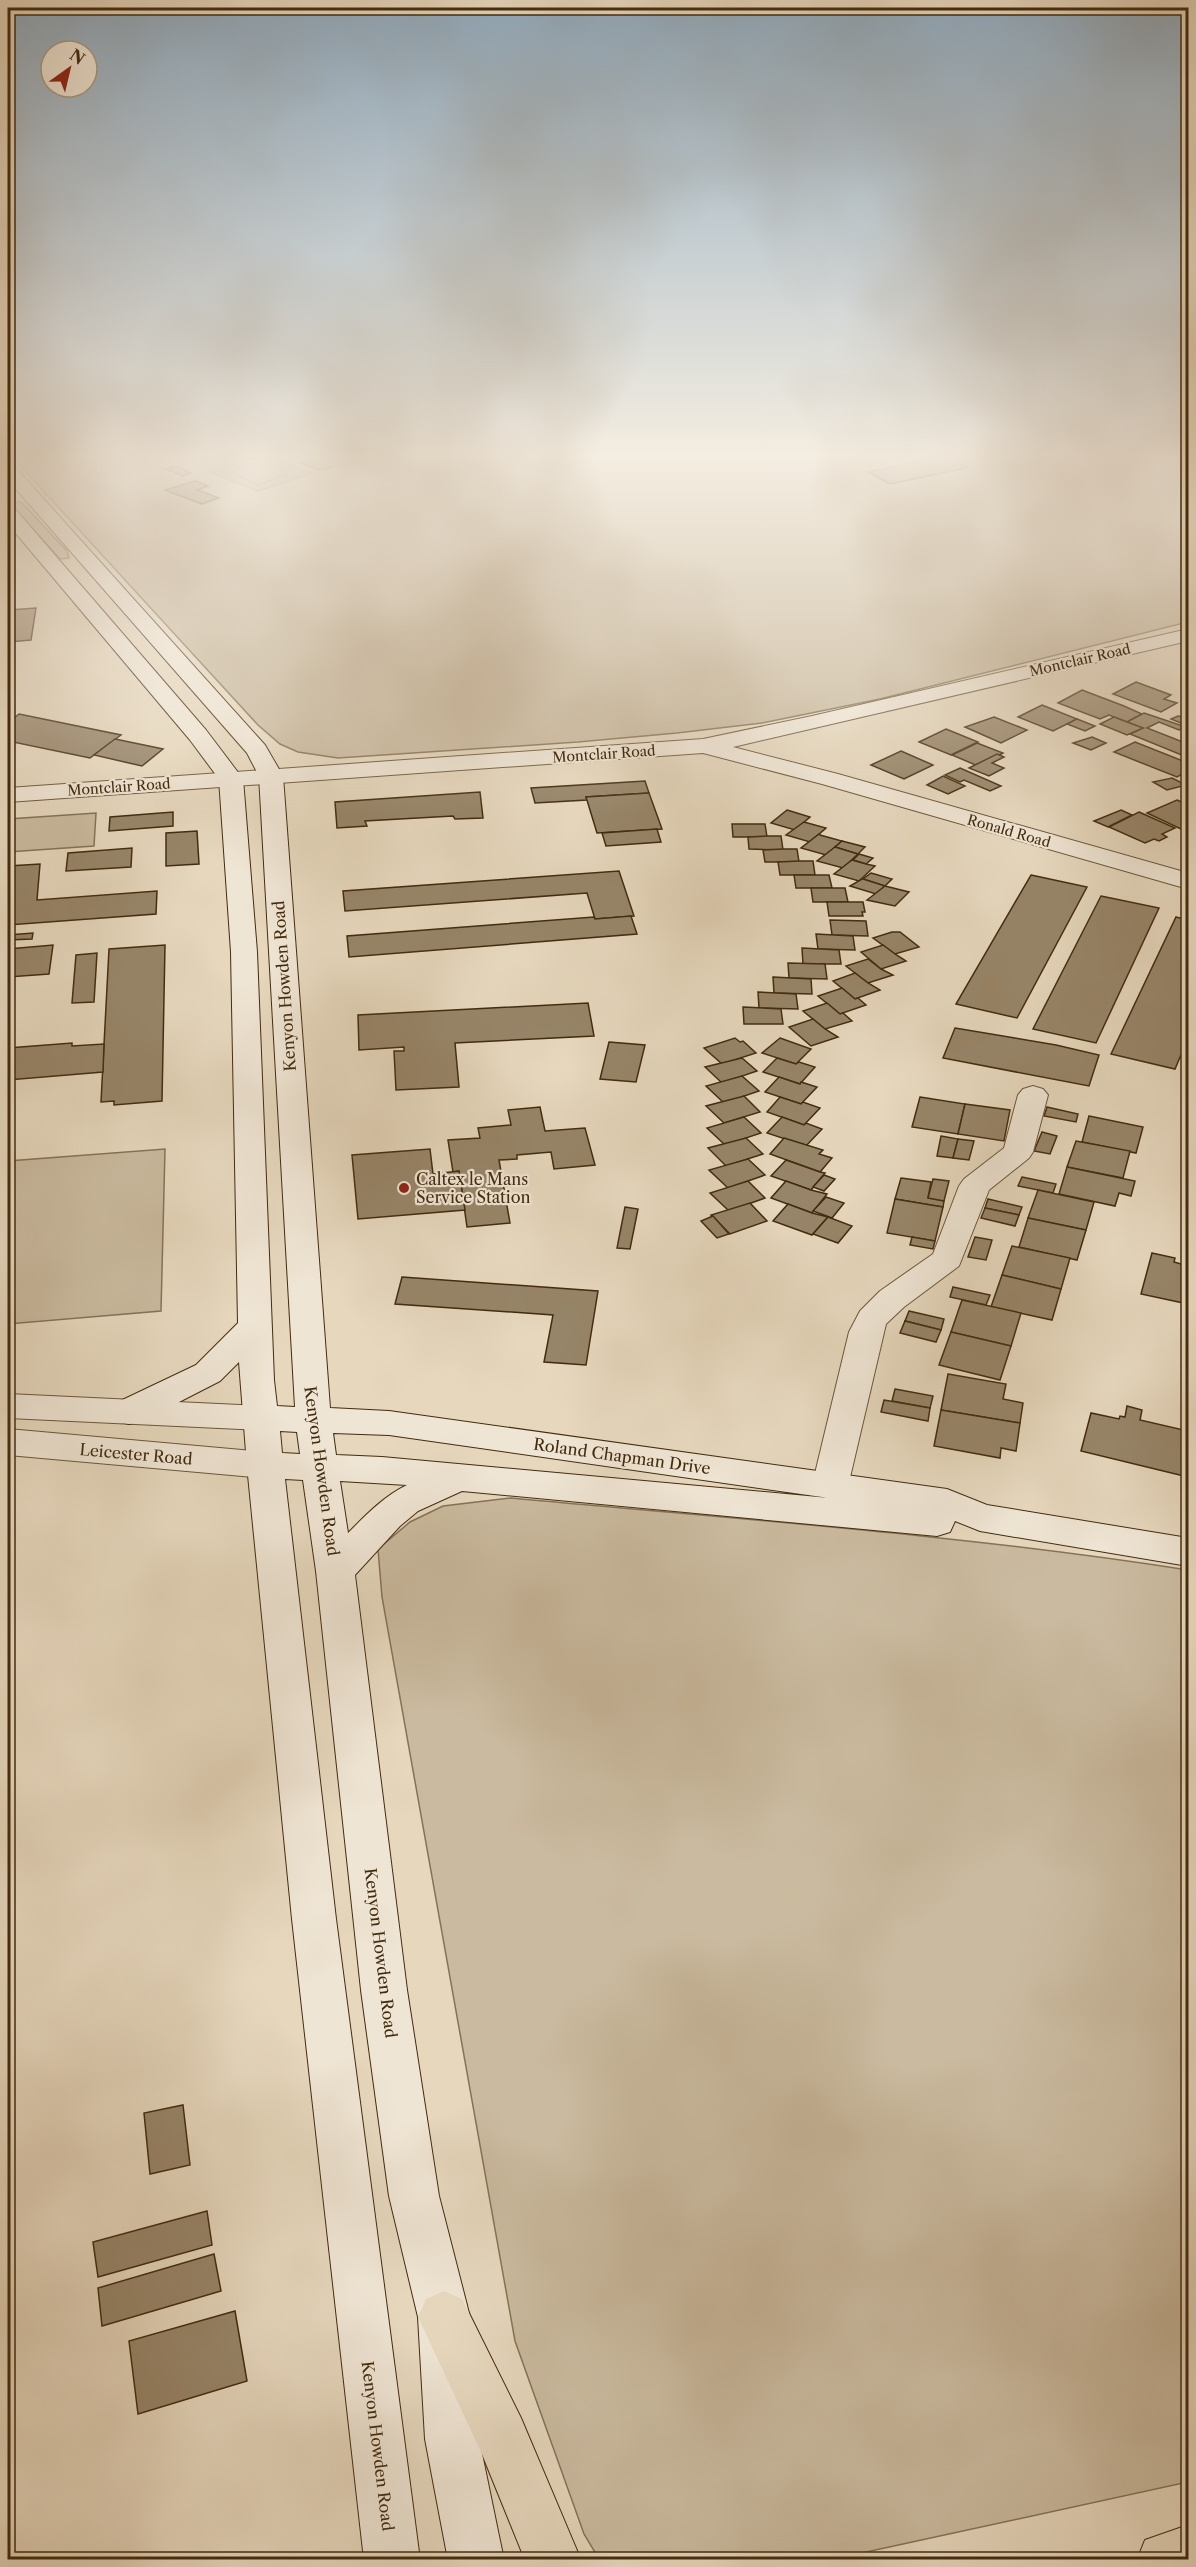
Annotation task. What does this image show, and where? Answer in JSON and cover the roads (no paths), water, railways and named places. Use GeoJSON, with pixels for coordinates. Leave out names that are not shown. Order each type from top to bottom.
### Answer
{"type":"FeatureCollection","features":[{"type":"Feature","properties":{"kind":"highway"},"geometry":{"type":"LineString","coordinates":[[444,2317],[502,2437],[553,2559]]}},
{"type":"Feature","properties":{"kind":"highway"},"geometry":{"type":"LineString","coordinates":[[1165,2559],[1188,2553]]}},
{"type":"Feature","properties":{"kind":"street"},"geometry":{"type":"LineString","coordinates":[[62,574],[198,735],[231,779]]}},
{"type":"Feature","properties":{"kind":"street","name":"Kenyon Howden Road"},"geometry":{"type":"LineString","coordinates":[[102,574],[257,750],[270,776],[319,1467],[335,1571],[384,1990],[414,2196],[444,2317],[452,2439],[476,2559]]}},
{"type":"Feature","properties":{"kind":"street","name":"Montclair Road"},"geometry":{"type":"LineString","coordinates":[[8,795],[704,746],[1188,635]]}},
{"type":"Feature","properties":{"kind":"street","name":"Ronald Road"},"geometry":{"type":"LineString","coordinates":[[812,723],[802,734],[798,745],[801,759],[830,779]]}},
{"type":"Feature","properties":{"kind":"street","name":"Ronald Road"},"geometry":{"type":"LineString","coordinates":[[704,746],[830,779],[1188,881]]}},
{"type":"Feature","properties":{"kind":"street","name":"Kenyon Howden Road"},"geometry":{"type":"LineString","coordinates":[[231,779],[244,952],[256,1325],[265,1465],[320,1962],[392,2559]]}},
{"type":"Feature","properties":{"kind":"street"},"geometry":{"type":"LineString","coordinates":[[244,952],[282,950]]}},
{"type":"Feature","properties":{"kind":"street"},"geometry":{"type":"LineString","coordinates":[[246,1069],[289,1066]]}},
{"type":"Feature","properties":{"kind":"street"},"geometry":{"type":"LineString","coordinates":[[830,1486],[866,1332],[873,1319],[892,1299],[946,1259],[975,1186],[1018,1152],[1033,1095]]}},
{"type":"Feature","properties":{"kind":"street"},"geometry":{"type":"LineString","coordinates":[[129,1412],[208,1373],[256,1325]]}},
{"type":"Feature","properties":{"kind":"street"},"geometry":{"type":"LineString","coordinates":[[8,1406],[261,1418]]}},
{"type":"Feature","properties":{"kind":"street","name":"Roland Chapman Drive"},"geometry":{"type":"LineString","coordinates":[[261,1418],[389,1423],[947,1502],[980,1517],[1188,1552]]}},
{"type":"Feature","properties":{"kind":"street","name":"Leicester Road"},"geometry":{"type":"LineString","coordinates":[[8,1442],[265,1465]]}},
{"type":"Feature","properties":{"kind":"street","name":"Roland Chapman Drive"},"geometry":{"type":"LineString","coordinates":[[265,1465],[382,1470],[946,1523],[980,1517]]}},
{"type":"Feature","properties":{"kind":"street"},"geometry":{"type":"LineString","coordinates":[[335,1571],[387,1516],[405,1502],[459,1477]]}},
{"type":"Feature","properties":{"kind":"place","name":"Caltex le Mans Service Station"},"geometry":{"type":"Point","coordinates":[404,1188]}}]}
